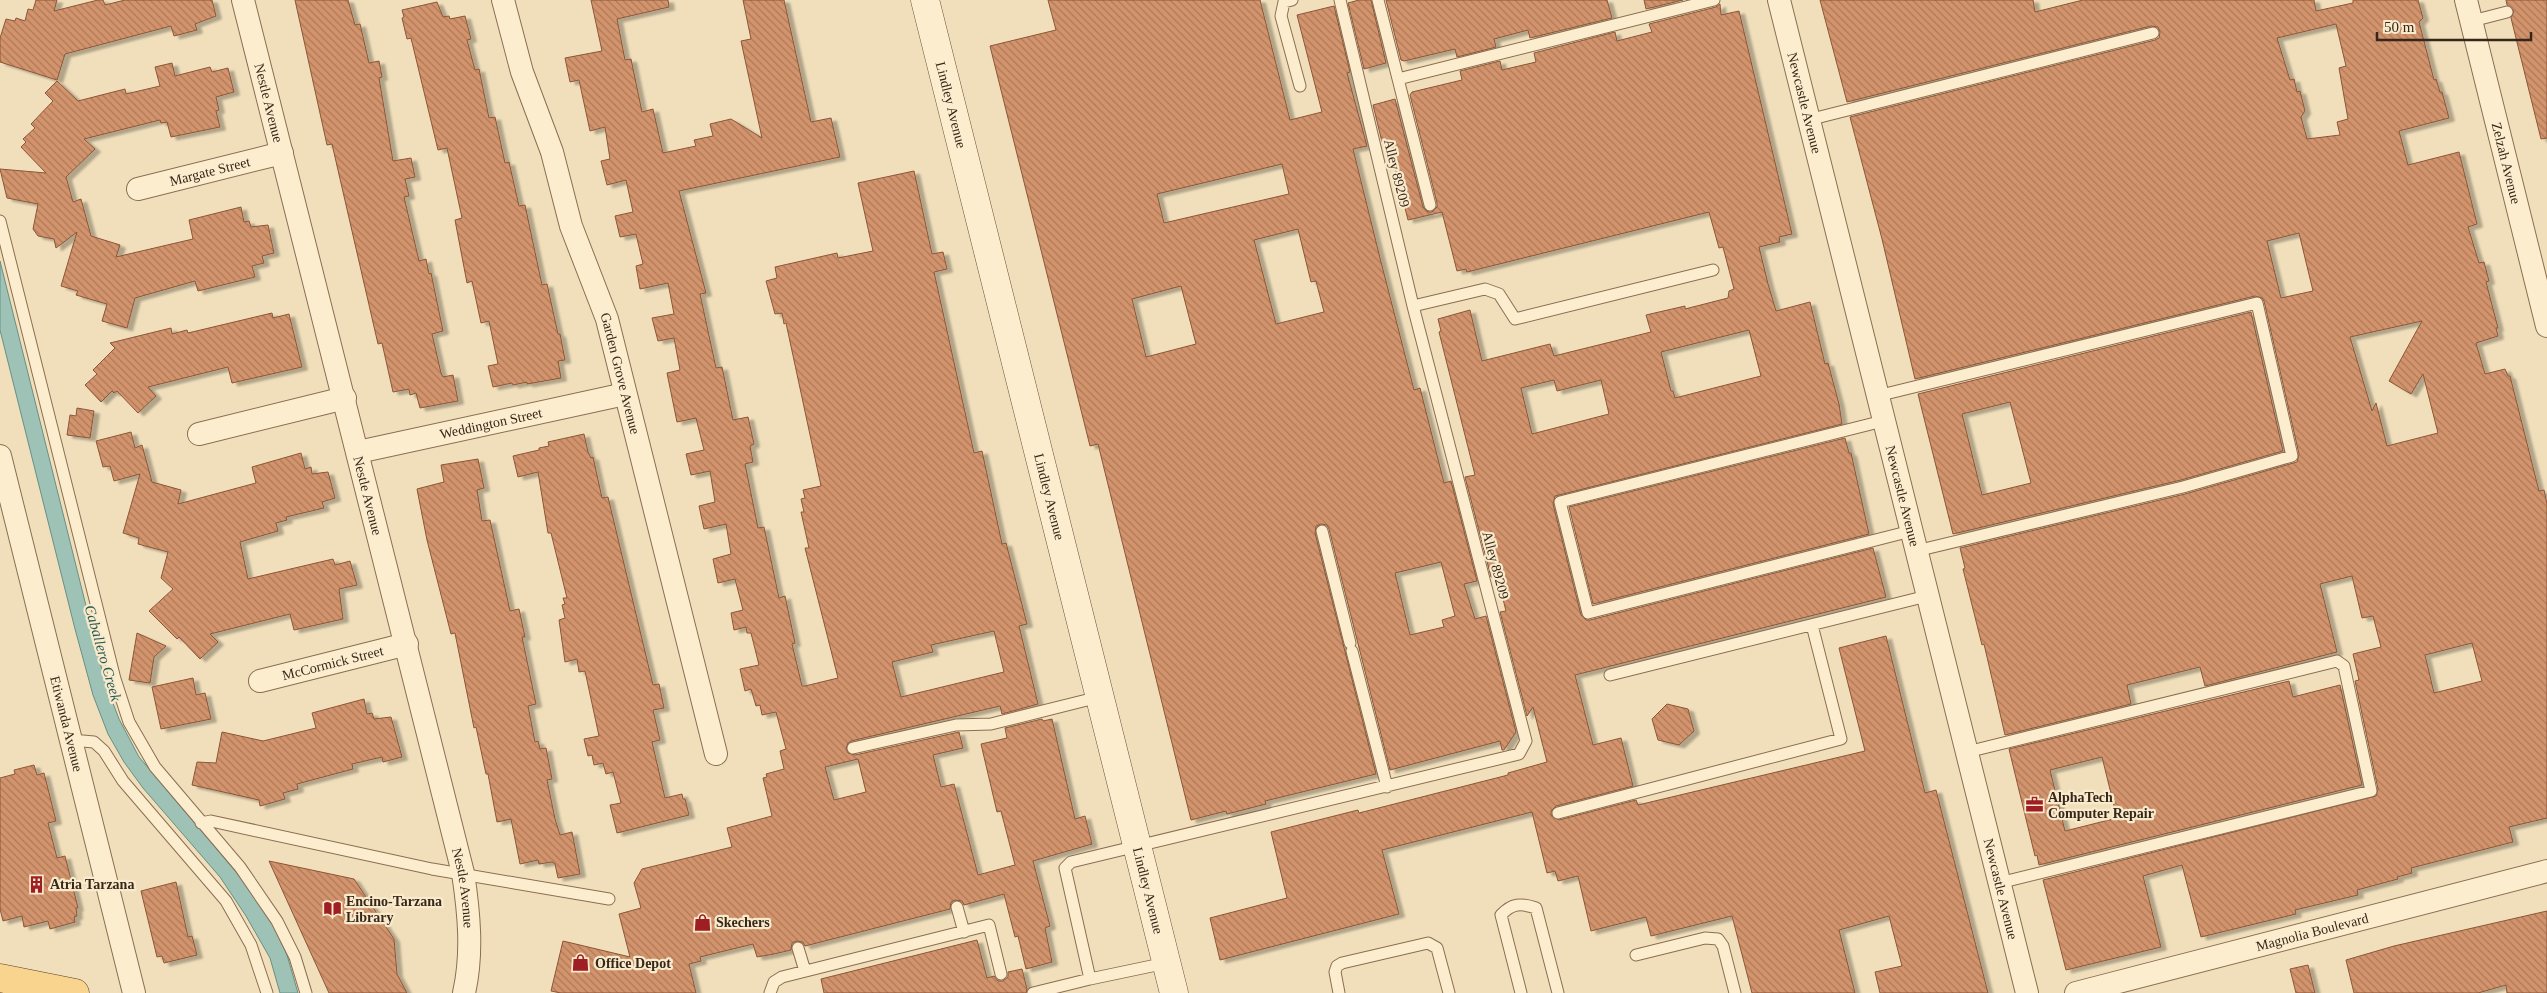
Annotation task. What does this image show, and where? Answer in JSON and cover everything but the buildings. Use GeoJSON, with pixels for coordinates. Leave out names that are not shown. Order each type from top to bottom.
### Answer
{"type":"FeatureCollection","features":[{"type":"Feature","properties":{"kind":"main road","name":"Lindley Avenue"},"geometry":{"type":"LineString","coordinates":[[925,0],[1174,993]]}},
{"type":"Feature","properties":{"kind":"main road"},"geometry":{"type":"LineString","coordinates":[[0,978],[75,993]]}},
{"type":"Feature","properties":{"kind":"street","name":"Nestle Avenue"},"geometry":{"type":"LineString","coordinates":[[244,0],[463,873],[468,904],[469,942],[467,978],[464,993]]}},
{"type":"Feature","properties":{"kind":"street","name":"Garden Grove Avenue"},"geometry":{"type":"LineString","coordinates":[[503,0],[522,72],[552,152],[571,226],[607,319],[716,754]]}},
{"type":"Feature","properties":{"kind":"street","name":"Newcastle Avenue"},"geometry":{"type":"LineString","coordinates":[[1779,0],[2026,993]]}},
{"type":"Feature","properties":{"kind":"street","name":"Zelzah Avenue"},"geometry":{"type":"LineString","coordinates":[[2469,10],[2547,326]]}},
{"type":"Feature","properties":{"kind":"street","name":"Margate Street"},"geometry":{"type":"LineString","coordinates":[[138,189],[282,153]]}},
{"type":"Feature","properties":{"kind":"street","name":"Weddington Street"},"geometry":{"type":"LineString","coordinates":[[358,452],[625,394]]}},
{"type":"Feature","properties":{"kind":"street"},"geometry":{"type":"LineString","coordinates":[[199,434],[345,398]]}},
{"type":"Feature","properties":{"kind":"street","name":"Etiwanda Avenue"},"geometry":{"type":"LineString","coordinates":[[0,456],[134,993]]}},
{"type":"Feature","properties":{"kind":"street","name":"McCormick Street"},"geometry":{"type":"LineString","coordinates":[[260,681],[407,644]]}},
{"type":"Feature","properties":{"kind":"street","name":"Magnolia Boulevard"},"geometry":{"type":"LineString","coordinates":[[2076,993],[2547,871]]}},
{"type":"Feature","properties":{"kind":"lane"},"geometry":{"type":"LineString","coordinates":[[1292,0],[1284,2],[1281,16],[1300,86]]}},
{"type":"Feature","properties":{"kind":"lane","name":"Alley 89209"},"geometry":{"type":"LineString","coordinates":[[1090,979],[1065,868],[1071,862],[1519,754],[1526,742],[1413,306],[1340,0]]}},
{"type":"Feature","properties":{"kind":"lane"},"geometry":{"type":"LineString","coordinates":[[1378,0],[1430,205]]}},
{"type":"Feature","properties":{"kind":"lane"},"geometry":{"type":"LineString","coordinates":[[1398,79],[1714,0]]}},
{"type":"Feature","properties":{"kind":"lane"},"geometry":{"type":"LineString","coordinates":[[2469,10],[2506,12]]}},
{"type":"Feature","properties":{"kind":"lane"},"geometry":{"type":"LineString","coordinates":[[1808,120],[2153,33]]}},
{"type":"Feature","properties":{"kind":"lane"},"geometry":{"type":"LineString","coordinates":[[0,221],[113,669],[129,722],[155,767],[240,867],[278,921],[295,958],[306,993]]}},
{"type":"Feature","properties":{"kind":"lane"},"geometry":{"type":"LineString","coordinates":[[1413,306],[1485,289],[1499,294],[1515,319],[1713,270]]}},
{"type":"Feature","properties":{"kind":"lane"},"geometry":{"type":"LineString","coordinates":[[1877,396],[2257,303],[2292,456],[2174,489],[1913,541],[1588,613],[1560,502],[1883,421]]}},
{"type":"Feature","properties":{"kind":"lane"},"geometry":{"type":"LineString","coordinates":[[1322,531],[1387,787]]}},
{"type":"Feature","properties":{"kind":"lane"},"geometry":{"type":"LineString","coordinates":[[1610,675],[1927,596]]}},
{"type":"Feature","properties":{"kind":"lane"},"geometry":{"type":"LineString","coordinates":[[1558,813],[1841,739],[1812,625]]}},
{"type":"Feature","properties":{"kind":"lane"},"geometry":{"type":"LineString","coordinates":[[1967,752],[2337,661],[2344,666],[2371,791],[1999,883]]}},
{"type":"Feature","properties":{"kind":"lane"},"geometry":{"type":"LineString","coordinates":[[853,748],[956,725],[990,724],[1099,697]]}},
{"type":"Feature","properties":{"kind":"lane"},"geometry":{"type":"LineString","coordinates":[[71,740],[94,742],[104,751],[123,781],[226,901],[251,945],[268,993]]}},
{"type":"Feature","properties":{"kind":"lane"},"geometry":{"type":"LineString","coordinates":[[201,822],[211,821],[432,869],[608,899]]}},
{"type":"Feature","properties":{"kind":"lane"},"geometry":{"type":"LineString","coordinates":[[1521,993],[1502,915],[1510,906],[1522,903],[1536,908],[1558,993]]}},
{"type":"Feature","properties":{"kind":"lane"},"geometry":{"type":"LineString","coordinates":[[957,907],[964,932]]}},
{"type":"Feature","properties":{"kind":"lane"},"geometry":{"type":"LineString","coordinates":[[770,993],[774,982],[782,977],[989,925],[1001,974]]}},
{"type":"Feature","properties":{"kind":"lane"},"geometry":{"type":"LineString","coordinates":[[1636,955],[1705,938],[1718,939],[1722,946],[1735,993]]}},
{"type":"Feature","properties":{"kind":"lane"},"geometry":{"type":"LineString","coordinates":[[1339,993],[1335,972],[1336,966],[1428,943],[1437,948],[1449,993]]}},
{"type":"Feature","properties":{"kind":"lane"},"geometry":{"type":"LineString","coordinates":[[798,948],[805,971]]}},
{"type":"Feature","properties":{"kind":"lane"},"geometry":{"type":"LineString","coordinates":[[1033,993],[1166,963]]}},
{"type":"Feature","properties":{"kind":"water"},"geometry":{"type":"Polygon","coordinates":[[[0,261],[105,682],[119,719],[139,757],[247,885],[270,918],[287,955],[298,993],[280,993],[270,958],[246,916],[220,877],[143,788],[124,762],[108,734],[93,695],[75,629],[0,330],[0,261]]]}},
{"type":"Feature","properties":{"kind":"place","name":"AlphaTech Computer Repair"},"geometry":{"type":"Point","coordinates":[2034,805]}},
{"type":"Feature","properties":{"kind":"place","name":"Atria Tarzana"},"geometry":{"type":"Point","coordinates":[36,884]}},
{"type":"Feature","properties":{"kind":"place","name":"Encino-Tarzana Library"},"geometry":{"type":"Point","coordinates":[332,909]}},
{"type":"Feature","properties":{"kind":"place","name":"Skechers"},"geometry":{"type":"Point","coordinates":[702,922]}},
{"type":"Feature","properties":{"kind":"place","name":"Office Depot"},"geometry":{"type":"Point","coordinates":[581,963]}},
{"type":"Feature","properties":{"kind":"water label","name":"Caballero Creek"},"geometry":{"type":"Point","coordinates":[103,653]}}]}
